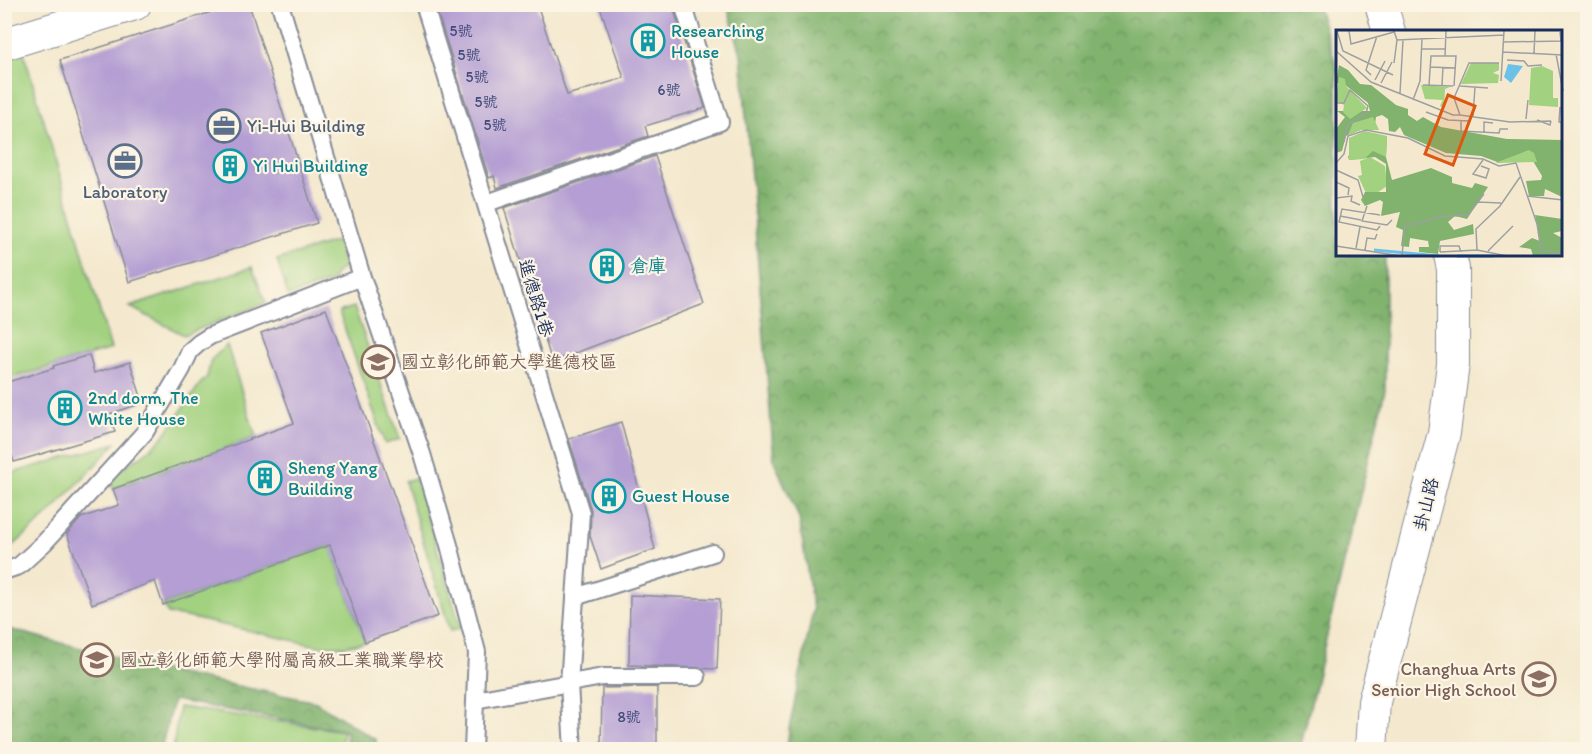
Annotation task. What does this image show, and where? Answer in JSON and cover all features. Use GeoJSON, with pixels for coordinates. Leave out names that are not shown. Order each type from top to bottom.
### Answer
{"type":"FeatureCollection","features":[{"type":"Feature","properties":{"kind":"street"},"geometry":{"type":"LineString","coordinates":[[4,44],[135,4]]}},
{"type":"Feature","properties":{"kind":"street"},"geometry":{"type":"LineString","coordinates":[[1381,4],[1388,30]]}},
{"type":"Feature","properties":{"kind":"street","name":"卦山路"},"geometry":{"type":"LineString","coordinates":[[1371,750],[1374,702],[1444,433],[1453,364],[1453,269],[1450,256]]}},
{"type":"Feature","properties":{"kind":"lane"},"geometry":{"type":"LineString","coordinates":[[280,4],[362,277],[422,454],[477,652],[472,750]]}},
{"type":"Feature","properties":{"kind":"lane"},"geometry":{"type":"LineString","coordinates":[[487,204],[720,122],[682,4]]}},
{"type":"Feature","properties":{"kind":"lane","name":"進德路1巷"},"geometry":{"type":"LineString","coordinates":[[425,7],[581,513],[569,684],[573,750]]}},
{"type":"Feature","properties":{"kind":"lane"},"geometry":{"type":"LineString","coordinates":[[4,571],[19,566],[44,543],[145,432],[190,351],[199,343],[210,336],[362,277]]}},
{"type":"Feature","properties":{"kind":"lane"},"geometry":{"type":"LineString","coordinates":[[575,597],[713,553]]}},
{"type":"Feature","properties":{"kind":"lane"},"geometry":{"type":"LineString","coordinates":[[475,700],[603,677],[697,677]]}},
{"type":"Feature","properties":{"kind":"green space"},"geometry":{"type":"Polygon","coordinates":[[[727,5],[1317,5],[1336,64],[1336,256],[1385,256],[1385,390],[1300,749],[787,749],[813,610],[799,518],[774,461],[741,54],[727,5]]]}},
{"type":"Feature","properties":{"kind":"green space"},"geometry":{"type":"Polygon","coordinates":[[[23,50],[111,349],[5,380],[5,55],[23,50]]]}},
{"type":"Feature","properties":{"kind":"green space"},"geometry":{"type":"Polygon","coordinates":[[[337,241],[345,267],[336,273],[332,282],[288,296],[277,260],[337,241]]]}},
{"type":"Feature","properties":{"kind":"green space"},"geometry":{"type":"Polygon","coordinates":[[[252,267],[266,303],[184,335],[130,307],[252,267]]]}},
{"type":"Feature","properties":{"kind":"green space"},"geometry":{"type":"Polygon","coordinates":[[[354,307],[400,439],[385,444],[339,312],[354,307]]]}},
{"type":"Feature","properties":{"kind":"green space"},"geometry":{"type":"Polygon","coordinates":[[[227,345],[256,437],[113,489],[111,475],[143,455],[163,437],[207,377],[211,360],[227,345]]]}},
{"type":"Feature","properties":{"kind":"green space"},"geometry":{"type":"Polygon","coordinates":[[[116,443],[48,515],[14,545],[5,509],[5,475],[116,443]]]}},
{"type":"Feature","properties":{"kind":"green space"},"geometry":{"type":"Polygon","coordinates":[[[416,478],[461,628],[450,631],[405,481],[416,478]]]}},
{"type":"Feature","properties":{"kind":"green space"},"geometry":{"type":"Polygon","coordinates":[[[330,545],[365,642],[345,646],[318,646],[168,614],[163,605],[330,545]]]}},
{"type":"Feature","properties":{"kind":"green space","name":"國立彰化師範大學附屬高級工業職業學校"},"geometry":{"type":"Polygon","coordinates":[[[5,628],[179,674],[316,702],[376,740],[377,749],[346,749],[346,731],[173,700],[161,749],[131,749],[115,743],[33,743],[17,749],[5,749],[5,628]]]}},
{"type":"Feature","properties":{"kind":"green space"},"geometry":{"type":"Polygon","coordinates":[[[179,707],[343,731],[341,749],[173,749],[179,707]]]}},
{"type":"Feature","properties":{"kind":"building","name":"Yi Hui Building"},"geometry":{"type":"Polygon","coordinates":[[[237,4],[249,4],[317,223],[129,282],[60,60],[237,4]]]}},
{"type":"Feature","properties":{"kind":"building"},"geometry":{"type":"Polygon","coordinates":[[[435,4],[537,4],[567,95],[624,78],[599,4],[672,4],[705,108],[645,126],[648,136],[497,188],[494,176],[489,178],[435,4]]]}},
{"type":"Feature","properties":{"kind":"building","name":"倉庫"},"geometry":{"type":"Polygon","coordinates":[[[655,156],[704,304],[552,362],[504,208],[655,156]]]}},
{"type":"Feature","properties":{"kind":"building","name":"Sheng Yang Building"},"geometry":{"type":"Polygon","coordinates":[[[326,309],[438,616],[365,642],[330,545],[163,605],[155,581],[92,604],[67,534],[81,518],[119,505],[113,489],[294,423],[261,333],[326,309]]]}},
{"type":"Feature","properties":{"kind":"building","name":"2nd dorm, The White House"},"geometry":{"type":"Polygon","coordinates":[[[89,355],[94,373],[130,362],[143,403],[109,414],[115,432],[14,462],[4,429],[4,383],[89,355]]]}},
{"type":"Feature","properties":{"kind":"building","name":"Guest House"},"geometry":{"type":"Polygon","coordinates":[[[621,422],[655,549],[601,569],[590,536],[591,510],[569,439],[621,422]]]}},
{"type":"Feature","properties":{"kind":"building"},"geometry":{"type":"Polygon","coordinates":[[[630,595],[720,599],[717,669],[629,665],[630,595]]]}},
{"type":"Feature","properties":{"kind":"building"},"geometry":{"type":"Polygon","coordinates":[[[657,687],[657,750],[601,750],[602,688],[657,687]]]}},
{"type":"Feature","properties":{"kind":"place","name":"Researching House"},"geometry":{"type":"Point","coordinates":[648,41]}},
{"type":"Feature","properties":{"kind":"place","name":"Yi-Hui Building"},"geometry":{"type":"Point","coordinates":[224,126]}},
{"type":"Feature","properties":{"kind":"place","name":"Laboratory"},"geometry":{"type":"Point","coordinates":[125,161]}},
{"type":"Feature","properties":{"kind":"place","name":"Yi Hui Building"},"geometry":{"type":"Point","coordinates":[230,166]}},
{"type":"Feature","properties":{"kind":"place","name":"倉庫"},"geometry":{"type":"Point","coordinates":[607,266]}},
{"type":"Feature","properties":{"kind":"place","name":"國立彰化師範大學進德校區"},"geometry":{"type":"Point","coordinates":[378,362]}},
{"type":"Feature","properties":{"kind":"place","name":"2nd dorm, The White House"},"geometry":{"type":"Point","coordinates":[65,408]}},
{"type":"Feature","properties":{"kind":"place","name":"Sheng Yang Building"},"geometry":{"type":"Point","coordinates":[265,478]}},
{"type":"Feature","properties":{"kind":"place","name":"Guest House"},"geometry":{"type":"Point","coordinates":[609,496]}},
{"type":"Feature","properties":{"kind":"place","name":"國立彰化師範大學附屬高級工業職業學校"},"geometry":{"type":"Point","coordinates":[97,660]}},
{"type":"Feature","properties":{"kind":"place","name":"Changhua Arts Senior High School"},"geometry":{"type":"Point","coordinates":[1539,679]}}]}
